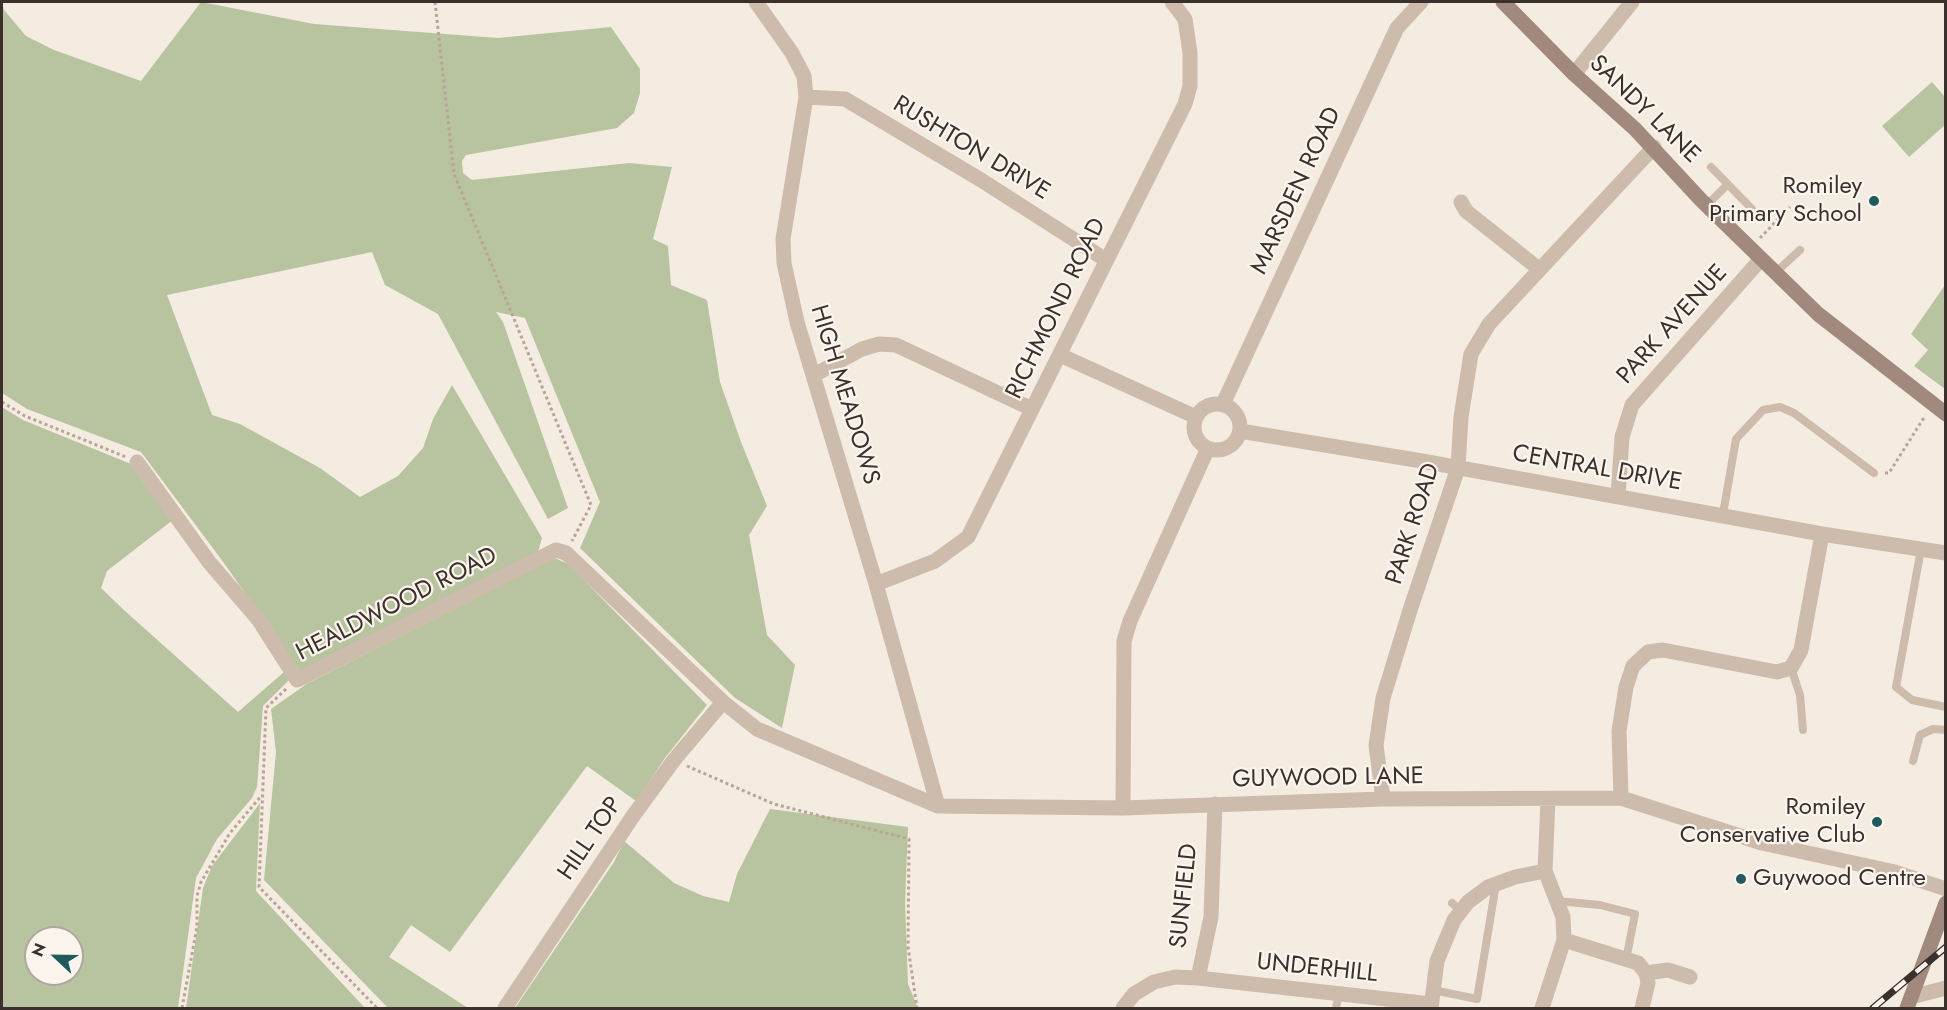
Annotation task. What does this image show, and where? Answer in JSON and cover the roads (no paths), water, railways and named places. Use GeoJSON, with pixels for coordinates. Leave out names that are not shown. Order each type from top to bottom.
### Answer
{"type":"FeatureCollection","features":[{"type":"Feature","properties":{"kind":"street","name":"HIGH MEADOWS"},"geometry":{"type":"LineString","coordinates":[[756,2],[792,52],[804,76],[806,97],[783,239],[784,263],[797,322],[876,584],[938,806]]}},
{"type":"Feature","properties":{"kind":"street","name":"RICHMOND ROAD"},"geometry":{"type":"LineString","coordinates":[[876,584],[935,561],[968,537],[1185,104],[1190,86],[1190,53],[1185,19],[1172,2]]}},
{"type":"Feature","properties":{"kind":"street","name":"MARSDEN ROAD"},"geometry":{"type":"LineString","coordinates":[[1223,404],[1397,28],[1421,2]]}},
{"type":"Feature","properties":{"kind":"street","name":"SANDY LANE"},"geometry":{"type":"LineString","coordinates":[[1503,2],[1574,74],[1654,147],[1707,205],[1818,314],[1946,414]]}},
{"type":"Feature","properties":{"kind":"street"},"geometry":{"type":"LineString","coordinates":[[1574,74],[1632,2]]}},
{"type":"Feature","properties":{"kind":"street","name":"RUSHTON DRIVE"},"geometry":{"type":"LineString","coordinates":[[806,97],[845,99],[981,180],[1106,260]]}},
{"type":"Feature","properties":{"kind":"street","name":"PARK ROAD"},"geometry":{"type":"LineString","coordinates":[[1383,800],[1376,745],[1383,698],[1458,468],[1461,417],[1471,354],[1489,324],[1654,147]]}},
{"type":"Feature","properties":{"kind":"street"},"geometry":{"type":"LineString","coordinates":[[1461,202],[1466,211],[1539,269]]}},
{"type":"Feature","properties":{"kind":"street","name":"PARK AVENUE"},"geometry":{"type":"LineString","coordinates":[[1618,496],[1622,437],[1632,405],[1756,254]]}},
{"type":"Feature","properties":{"kind":"street"},"geometry":{"type":"LineString","coordinates":[[814,375],[862,349],[879,344],[896,345],[1032,409]]}},
{"type":"Feature","properties":{"kind":"street"},"geometry":{"type":"LineString","coordinates":[[1060,355],[1196,417]]}},
{"type":"Feature","properties":{"kind":"street"},"geometry":{"type":"LineString","coordinates":[[1223,404],[1237,414],[1240,431],[1228,447],[1218,450],[1208,448],[1195,435],[1196,417],[1207,406],[1223,404]]}},
{"type":"Feature","properties":{"kind":"street","name":"CENTRAL DRIVE"},"geometry":{"type":"LineString","coordinates":[[1240,431],[1723,514],[1821,534],[1946,553]]}},
{"type":"Feature","properties":{"kind":"street"},"geometry":{"type":"LineString","coordinates":[[1123,808],[1124,641],[1130,621],[1208,448]]}},
{"type":"Feature","properties":{"kind":"street","name":"HEALDWOOD ROAD"},"geometry":{"type":"LineString","coordinates":[[137,462],[209,562],[258,619],[297,680],[556,550],[566,553],[723,702]]}},
{"type":"Feature","properties":{"kind":"street"},"geometry":{"type":"LineString","coordinates":[[1621,798],[1615,723],[1625,668],[1639,657],[1655,650],[1777,672],[1791,668],[1801,650],[1821,534]]}},
{"type":"Feature","properties":{"kind":"street","name":"GUYWOOD LANE"},"geometry":{"type":"LineString","coordinates":[[723,702],[757,729],[938,806],[1123,808],[1383,800],[1621,798],[1762,843],[1895,872],[1946,889]]}},
{"type":"Feature","properties":{"kind":"street","name":"HILL TOP"},"geometry":{"type":"LineString","coordinates":[[505,1008],[627,825],[674,760],[723,702]]}},
{"type":"Feature","properties":{"kind":"street"},"geometry":{"type":"LineString","coordinates":[[1542,1008],[1564,940],[1563,917],[1545,871],[1548,799]]}},
{"type":"Feature","properties":{"kind":"street","name":"SUNFIELD"},"geometry":{"type":"LineString","coordinates":[[1123,1008],[1134,994],[1154,982],[1175,977],[1198,978],[1211,917],[1215,804]]}},
{"type":"Feature","properties":{"kind":"street"},"geometry":{"type":"LineString","coordinates":[[1431,1001],[1437,961],[1457,907],[1496,884],[1515,877],[1545,871]]}},
{"type":"Feature","properties":{"kind":"street"},"geometry":{"type":"LineString","coordinates":[[1909,1003],[1946,903]]}},
{"type":"Feature","properties":{"kind":"street"},"geometry":{"type":"LineString","coordinates":[[1564,940],[1638,963],[1646,973],[1648,983],[1642,1008]]}},
{"type":"Feature","properties":{"kind":"street"},"geometry":{"type":"LineString","coordinates":[[1646,973],[1668,970],[1690,977]]}},
{"type":"Feature","properties":{"kind":"street","name":"UNDERHILL"},"geometry":{"type":"LineString","coordinates":[[1198,978],[1337,1001],[1431,1001]]}},
{"type":"Feature","properties":{"kind":"street"},"geometry":{"type":"LineString","coordinates":[[1909,1003],[1946,988]]}},
{"type":"Feature","properties":{"kind":"lane"},"geometry":{"type":"LineString","coordinates":[[1711,167],[1752,209]]}},
{"type":"Feature","properties":{"kind":"lane"},"geometry":{"type":"LineString","coordinates":[[1707,205],[1727,185]]}},
{"type":"Feature","properties":{"kind":"lane"},"geometry":{"type":"LineString","coordinates":[[1775,273],[1800,250]]}},
{"type":"Feature","properties":{"kind":"lane"},"geometry":{"type":"LineString","coordinates":[[1723,514],[1736,439],[1763,410],[1780,407],[1794,413],[1874,473]]}},
{"type":"Feature","properties":{"kind":"lane"},"geometry":{"type":"LineString","coordinates":[[1921,549],[1896,687],[1912,700],[1946,707]]}},
{"type":"Feature","properties":{"kind":"lane"},"geometry":{"type":"LineString","coordinates":[[1791,668],[1800,695],[1803,730]]}},
{"type":"Feature","properties":{"kind":"lane"},"geometry":{"type":"LineString","coordinates":[[1913,761],[1920,735],[1933,729],[1946,730]]}},
{"type":"Feature","properties":{"kind":"lane"},"geometry":{"type":"LineString","coordinates":[[1431,1001],[1477,999],[1496,884]]}},
{"type":"Feature","properties":{"kind":"lane"},"geometry":{"type":"LineString","coordinates":[[1557,901],[1600,905],[1635,914],[1626,960]]}},
{"type":"Feature","properties":{"kind":"railway"},"geometry":{"type":"LineString","coordinates":[[1873,1008],[1946,947]]}},
{"type":"Feature","properties":{"kind":"place","name":"Romiley Primary School"},"geometry":{"type":"Point","coordinates":[1874,201]}},
{"type":"Feature","properties":{"kind":"place","name":"Romiley Conservative Club"},"geometry":{"type":"Point","coordinates":[1877,822]}},
{"type":"Feature","properties":{"kind":"place","name":"Guywood Centre"},"geometry":{"type":"Point","coordinates":[1741,879]}}]}
